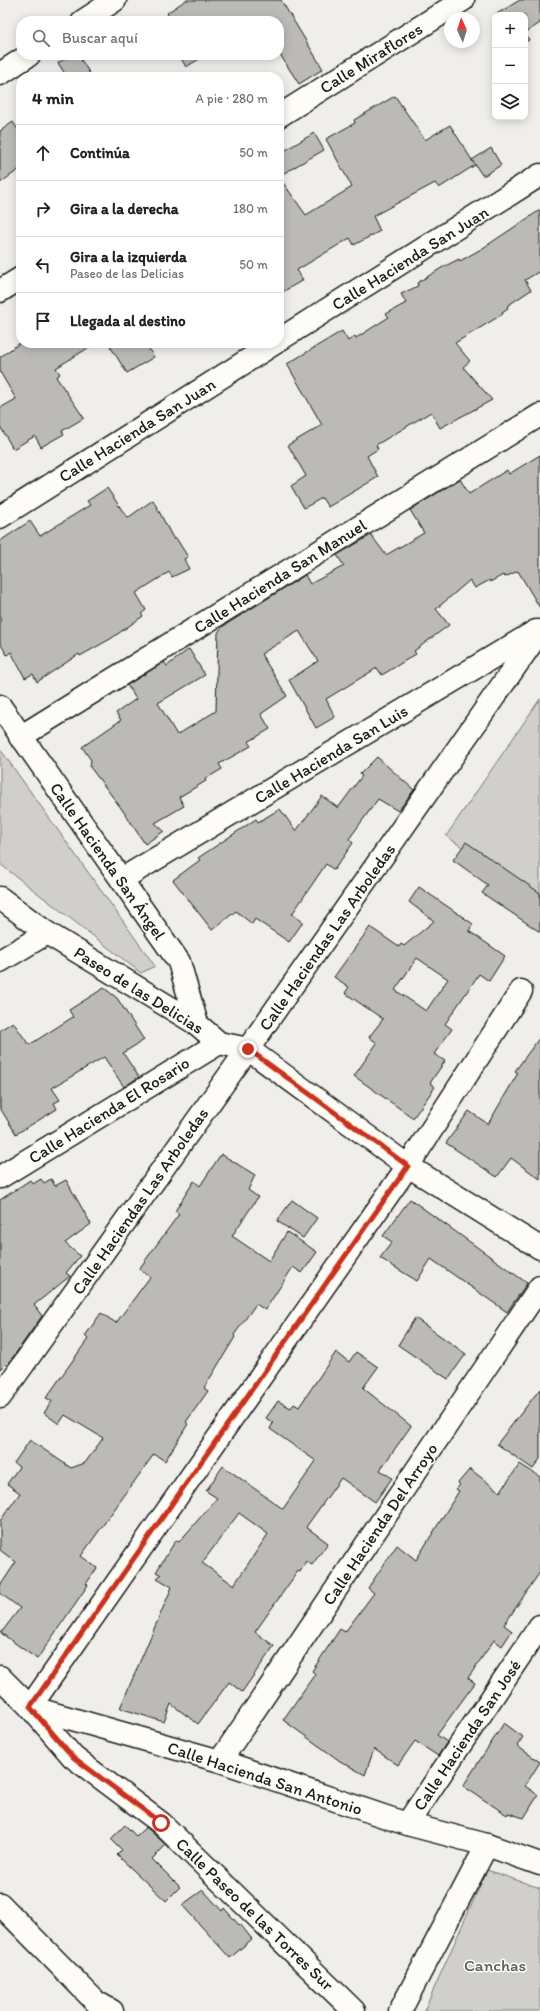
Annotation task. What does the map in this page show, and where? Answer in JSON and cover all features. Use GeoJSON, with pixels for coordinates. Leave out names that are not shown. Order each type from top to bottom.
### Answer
{"type":"FeatureCollection","features":[{"type":"Feature","properties":{"kind":"street"},"geometry":{"type":"LineString","coordinates":[[90,16],[116,0]]}},
{"type":"Feature","properties":{"kind":"street","name":"Calle Miraflores"},"geometry":{"type":"LineString","coordinates":[[284,113],[463,0]]}},
{"type":"Feature","properties":{"kind":"street"},"geometry":{"type":"LineString","coordinates":[[0,74],[21,60]]}},
{"type":"Feature","properties":{"kind":"street","name":"Calle Hacienda San Juan"},"geometry":{"type":"LineString","coordinates":[[284,337],[540,175]]}},
{"type":"Feature","properties":{"kind":"street"},"geometry":{"type":"LineString","coordinates":[[0,291],[16,281]]}},
{"type":"Feature","properties":{"kind":"street","name":"Calle Hacienda San Juan"},"geometry":{"type":"LineString","coordinates":[[0,517],[267,348]]}},
{"type":"Feature","properties":{"kind":"street","name":"Calle Hacienda San Manuel"},"geometry":{"type":"LineString","coordinates":[[20,737],[540,415]]}},
{"type":"Feature","properties":{"kind":"street","name":"Calle Hacienda San Luis"},"geometry":{"type":"LineString","coordinates":[[122,879],[540,630]]}},
{"type":"Feature","properties":{"kind":"street","name":"Calle Haciendas Las Arboledas"},"geometry":{"type":"LineString","coordinates":[[0,1397],[248,1049],[540,630]]}},
{"type":"Feature","properties":{"kind":"street","name":"Calle Hacienda San Ángel"},"geometry":{"type":"LineString","coordinates":[[0,706],[20,737],[122,879],[179,962],[197,1024]]}},
{"type":"Feature","properties":{"kind":"street","name":"Paseo de las Delicias"},"geometry":{"type":"LineString","coordinates":[[0,898],[47,933],[197,1024],[219,1043],[248,1049],[408,1166],[540,1248]]}},
{"type":"Feature","properties":{"kind":"street"},"geometry":{"type":"LineString","coordinates":[[0,961],[47,933]]}},
{"type":"Feature","properties":{"kind":"street"},"geometry":{"type":"LineString","coordinates":[[30,1707],[408,1166],[521,991]]}},
{"type":"Feature","properties":{"kind":"street","name":"Calle Hacienda El Rosario"},"geometry":{"type":"LineString","coordinates":[[0,1177],[219,1043]]}},
{"type":"Feature","properties":{"kind":"street","name":"Calle Hacienda Del Arroyo"},"geometry":{"type":"LineString","coordinates":[[220,1761],[540,1287]]}},
{"type":"Feature","properties":{"kind":"street"},"geometry":{"type":"LineString","coordinates":[[0,1379],[23,1366]]}},
{"type":"Feature","properties":{"kind":"street","name":"Calle Hacienda San José"},"geometry":{"type":"LineString","coordinates":[[407,1824],[540,1626]]}},
{"type":"Feature","properties":{"kind":"street","name":"Calle Hacienda San Antonio"},"geometry":{"type":"LineString","coordinates":[[0,1677],[30,1707],[220,1761],[407,1824],[487,1845],[540,1864]]}},
{"type":"Feature","properties":{"kind":"street","name":"Calle Paseo de las Torres Sur"},"geometry":{"type":"LineString","coordinates":[[30,1707],[73,1757],[161,1823],[354,2011]]}},
{"type":"Feature","properties":{"kind":"street"},"geometry":{"type":"LineString","coordinates":[[400,2011],[487,1845]]}},
{"type":"Feature","properties":{"kind":"street"},"geometry":{"type":"LineString","coordinates":[[0,1904],[96,2002],[112,2011]]}},
{"type":"Feature","properties":{"kind":"green space"},"geometry":{"type":"Polygon","coordinates":[[[540,699],[540,901],[446,836],[540,699]]]}},
{"type":"Feature","properties":{"kind":"green space"},"geometry":{"type":"Polygon","coordinates":[[[0,749],[155,966],[141,973],[0,864],[0,749]]]}},
{"type":"Feature","properties":{"kind":"green space","name":"Canchas"},"geometry":{"type":"Polygon","coordinates":[[[487,1870],[540,1888],[540,2011],[424,2011],[487,1870]]]}},
{"type":"Feature","properties":{"kind":"building"},"geometry":{"type":"Polygon","coordinates":[[[186,0],[281,0],[323,69],[299,84],[284,60],[284,16],[168,16],[167,13],[186,0]]]}},
{"type":"Feature","properties":{"kind":"building"},"geometry":{"type":"Polygon","coordinates":[[[520,0],[540,0],[540,23],[528,31],[528,12],[500,12],[520,0]]]}},
{"type":"Feature","properties":{"kind":"building"},"geometry":{"type":"Polygon","coordinates":[[[63,60],[81,60],[89,72],[64,72],[58,63],[63,60]]]}},
{"type":"Feature","properties":{"kind":"building"},"geometry":{"type":"Polygon","coordinates":[[[182,60],[198,60],[186,67],[182,60]]]}},
{"type":"Feature","properties":{"kind":"building"},"geometry":{"type":"Polygon","coordinates":[[[395,96],[425,140],[450,125],[475,165],[439,188],[435,183],[373,216],[380,231],[354,245],[350,238],[297,270],[303,280],[284,291],[284,184],[306,215],[352,187],[326,139],[355,123],[354,120],[395,96]]]}},
{"type":"Feature","properties":{"kind":"building"},"geometry":{"type":"Polygon","coordinates":[[[13,122],[16,126],[16,172],[0,183],[0,131],[13,122]]]}},
{"type":"Feature","properties":{"kind":"building"},"geometry":{"type":"Polygon","coordinates":[[[314,133],[324,150],[284,173],[284,151],[314,133]]]}},
{"type":"Feature","properties":{"kind":"building"},"geometry":{"type":"Polygon","coordinates":[[[491,148],[501,165],[485,175],[482,175],[472,160],[491,148]]]}},
{"type":"Feature","properties":{"kind":"building"},"geometry":{"type":"Polygon","coordinates":[[[540,210],[540,271],[525,280],[531,290],[507,306],[508,308],[502,312],[503,314],[455,343],[470,361],[463,367],[492,400],[440,428],[431,412],[376,445],[378,449],[367,456],[378,477],[328,507],[322,498],[304,508],[291,486],[306,476],[288,445],[322,425],[287,364],[342,331],[348,341],[355,336],[356,338],[389,317],[386,314],[406,303],[401,294],[418,286],[417,283],[443,267],[459,259],[460,261],[483,248],[540,210]]]}},
{"type":"Feature","properties":{"kind":"building"},"geometry":{"type":"Polygon","coordinates":[[[16,346],[16,348],[88,348],[56,368],[60,374],[56,377],[84,418],[62,431],[64,434],[41,447],[35,436],[13,449],[0,426],[0,408],[16,399],[0,372],[0,357],[16,346]]]}},
{"type":"Feature","properties":{"kind":"building"},"geometry":{"type":"Polygon","coordinates":[[[111,348],[148,348],[154,357],[127,373],[111,348]]]}},
{"type":"Feature","properties":{"kind":"building"},"geometry":{"type":"Polygon","coordinates":[[[540,455],[540,608],[518,571],[505,577],[503,575],[490,582],[490,580],[475,588],[470,580],[436,609],[449,625],[414,651],[416,654],[382,675],[377,668],[326,699],[335,717],[316,728],[289,680],[318,661],[299,631],[261,654],[287,696],[261,714],[270,729],[248,742],[251,746],[219,764],[222,769],[205,779],[206,781],[179,797],[184,806],[155,823],[164,831],[145,844],[121,808],[90,767],[91,760],[82,747],[121,720],[116,713],[136,699],[127,685],[164,662],[167,666],[189,649],[205,675],[158,703],[177,735],[216,711],[218,633],[222,627],[305,575],[310,584],[344,566],[337,555],[371,535],[386,555],[424,533],[410,510],[460,479],[469,494],[507,470],[509,474],[540,455]]]}},
{"type":"Feature","properties":{"kind":"building"},"geometry":{"type":"Polygon","coordinates":[[[107,488],[126,516],[129,517],[153,500],[174,540],[176,538],[188,557],[184,559],[189,569],[172,577],[169,572],[136,593],[146,610],[141,614],[143,616],[112,638],[80,656],[79,654],[37,682],[33,674],[25,678],[11,652],[7,655],[0,643],[0,541],[30,521],[40,536],[90,505],[87,501],[107,488]]]}},
{"type":"Feature","properties":{"kind":"building"},"geometry":{"type":"Polygon","coordinates":[[[377,757],[414,790],[398,811],[378,799],[349,839],[353,843],[334,870],[326,864],[292,914],[303,922],[289,942],[255,919],[252,924],[236,911],[212,930],[173,880],[200,860],[198,858],[256,819],[258,822],[280,809],[296,831],[322,796],[338,808],[362,776],[360,774],[377,757]]]}},
{"type":"Feature","properties":{"kind":"building"},"geometry":{"type":"Polygon","coordinates":[[[466,842],[540,893],[540,932],[482,893],[488,885],[453,860],[466,842]]]}},
{"type":"Feature","properties":{"kind":"building"},"geometry":{"type":"Polygon","coordinates":[[[419,887],[473,924],[469,931],[505,956],[489,981],[479,974],[445,1024],[452,1029],[434,1054],[445,1061],[430,1083],[435,1087],[413,1118],[354,1076],[377,1043],[369,1037],[383,1019],[345,993],[349,987],[334,977],[370,927],[399,947],[401,944],[404,946],[434,921],[409,902],[419,887]],[[417,958],[395,990],[426,1011],[448,979],[417,958]]]}},
{"type":"Feature","properties":{"kind":"building"},"geometry":{"type":"Polygon","coordinates":[[[104,988],[117,998],[144,1040],[123,1053],[139,1077],[124,1087],[104,1057],[52,1088],[60,1100],[54,1103],[57,1109],[16,1134],[0,1108],[0,1030],[13,1022],[29,1045],[73,1017],[69,1010],[104,988]]]}},
{"type":"Feature","properties":{"kind":"building"},"geometry":{"type":"Polygon","coordinates":[[[540,1037],[540,1179],[511,1158],[497,1177],[446,1143],[469,1111],[488,1124],[518,1073],[515,1071],[540,1037]]]}},
{"type":"Feature","properties":{"kind":"building"},"geometry":{"type":"Polygon","coordinates":[[[221,1154],[255,1175],[248,1190],[258,1197],[232,1236],[269,1261],[287,1232],[317,1252],[302,1273],[293,1267],[265,1310],[256,1304],[234,1335],[235,1337],[204,1388],[208,1391],[186,1422],[188,1424],[165,1461],[154,1454],[81,1556],[97,1568],[86,1584],[88,1585],[37,1659],[1,1633],[20,1608],[0,1593],[0,1586],[16,1562],[0,1550],[0,1521],[20,1493],[7,1484],[19,1467],[14,1463],[30,1440],[71,1468],[85,1463],[103,1438],[65,1415],[59,1424],[44,1413],[52,1401],[46,1398],[88,1339],[85,1336],[101,1313],[116,1323],[150,1277],[139,1269],[179,1214],[175,1211],[194,1181],[200,1186],[221,1154]]]}},
{"type":"Feature","properties":{"kind":"building"},"geometry":{"type":"Polygon","coordinates":[[[41,1179],[44,1183],[51,1179],[55,1186],[66,1180],[91,1224],[65,1243],[80,1256],[66,1273],[70,1276],[34,1305],[42,1316],[13,1357],[0,1370],[0,1200],[30,1180],[33,1184],[41,1179]]]}},
{"type":"Feature","properties":{"kind":"building"},"geometry":{"type":"Polygon","coordinates":[[[410,1199],[527,1283],[507,1312],[431,1259],[417,1281],[380,1258],[392,1242],[383,1236],[410,1199]]]}},
{"type":"Feature","properties":{"kind":"building"},"geometry":{"type":"Polygon","coordinates":[[[292,1200],[317,1218],[303,1238],[277,1221],[292,1200]]]}},
{"type":"Feature","properties":{"kind":"building"},"geometry":{"type":"Polygon","coordinates":[[[415,1318],[466,1354],[448,1379],[398,1345],[415,1318]]]}},
{"type":"Feature","properties":{"kind":"building"},"geometry":{"type":"Polygon","coordinates":[[[336,1352],[349,1362],[356,1352],[378,1367],[363,1388],[411,1426],[380,1470],[392,1478],[375,1502],[341,1478],[306,1527],[328,1543],[312,1565],[306,1561],[300,1572],[298,1571],[255,1632],[274,1646],[242,1692],[229,1682],[198,1724],[171,1704],[164,1722],[120,1708],[172,1587],[157,1578],[161,1575],[156,1572],[176,1540],[179,1542],[217,1498],[206,1491],[223,1466],[283,1509],[316,1461],[270,1429],[273,1423],[266,1418],[278,1401],[291,1408],[294,1404],[299,1407],[336,1352]],[[239,1513],[202,1563],[234,1585],[268,1534],[239,1513]]]}},
{"type":"Feature","properties":{"kind":"building"},"geometry":{"type":"Polygon","coordinates":[[[540,1389],[540,1459],[533,1469],[497,1444],[540,1389]]]}},
{"type":"Feature","properties":{"kind":"building"},"geometry":{"type":"Polygon","coordinates":[[[520,1464],[540,1477],[540,1572],[504,1625],[512,1631],[502,1646],[494,1640],[468,1678],[475,1683],[437,1735],[447,1742],[438,1756],[415,1741],[398,1765],[374,1749],[365,1775],[340,1761],[283,1720],[315,1674],[312,1671],[340,1629],[345,1632],[374,1593],[368,1588],[397,1545],[416,1560],[459,1491],[456,1489],[460,1485],[458,1483],[470,1469],[500,1492],[520,1464]]]}},
{"type":"Feature","properties":{"kind":"building"},"geometry":{"type":"Polygon","coordinates":[[[504,1723],[523,1737],[517,1746],[540,1762],[525,1786],[538,1795],[524,1818],[508,1813],[507,1815],[463,1786],[504,1723]]]}},
{"type":"Feature","properties":{"kind":"building"},"geometry":{"type":"Polygon","coordinates":[[[125,1825],[136,1836],[146,1827],[166,1845],[152,1859],[180,1887],[166,1901],[117,1855],[122,1850],[111,1839],[125,1825]]]}},
{"type":"Feature","properties":{"kind":"building"},"geometry":{"type":"Polygon","coordinates":[[[203,1890],[222,1911],[224,1908],[239,1925],[240,1924],[252,1939],[230,1958],[182,1905],[203,1890]]]}},
{"type":"Feature","properties":{"kind":"route"},"geometry":{"type":"LineString","coordinates":[[161,1823],[73,1757],[30,1707],[408,1166],[248,1049]]}}]}
